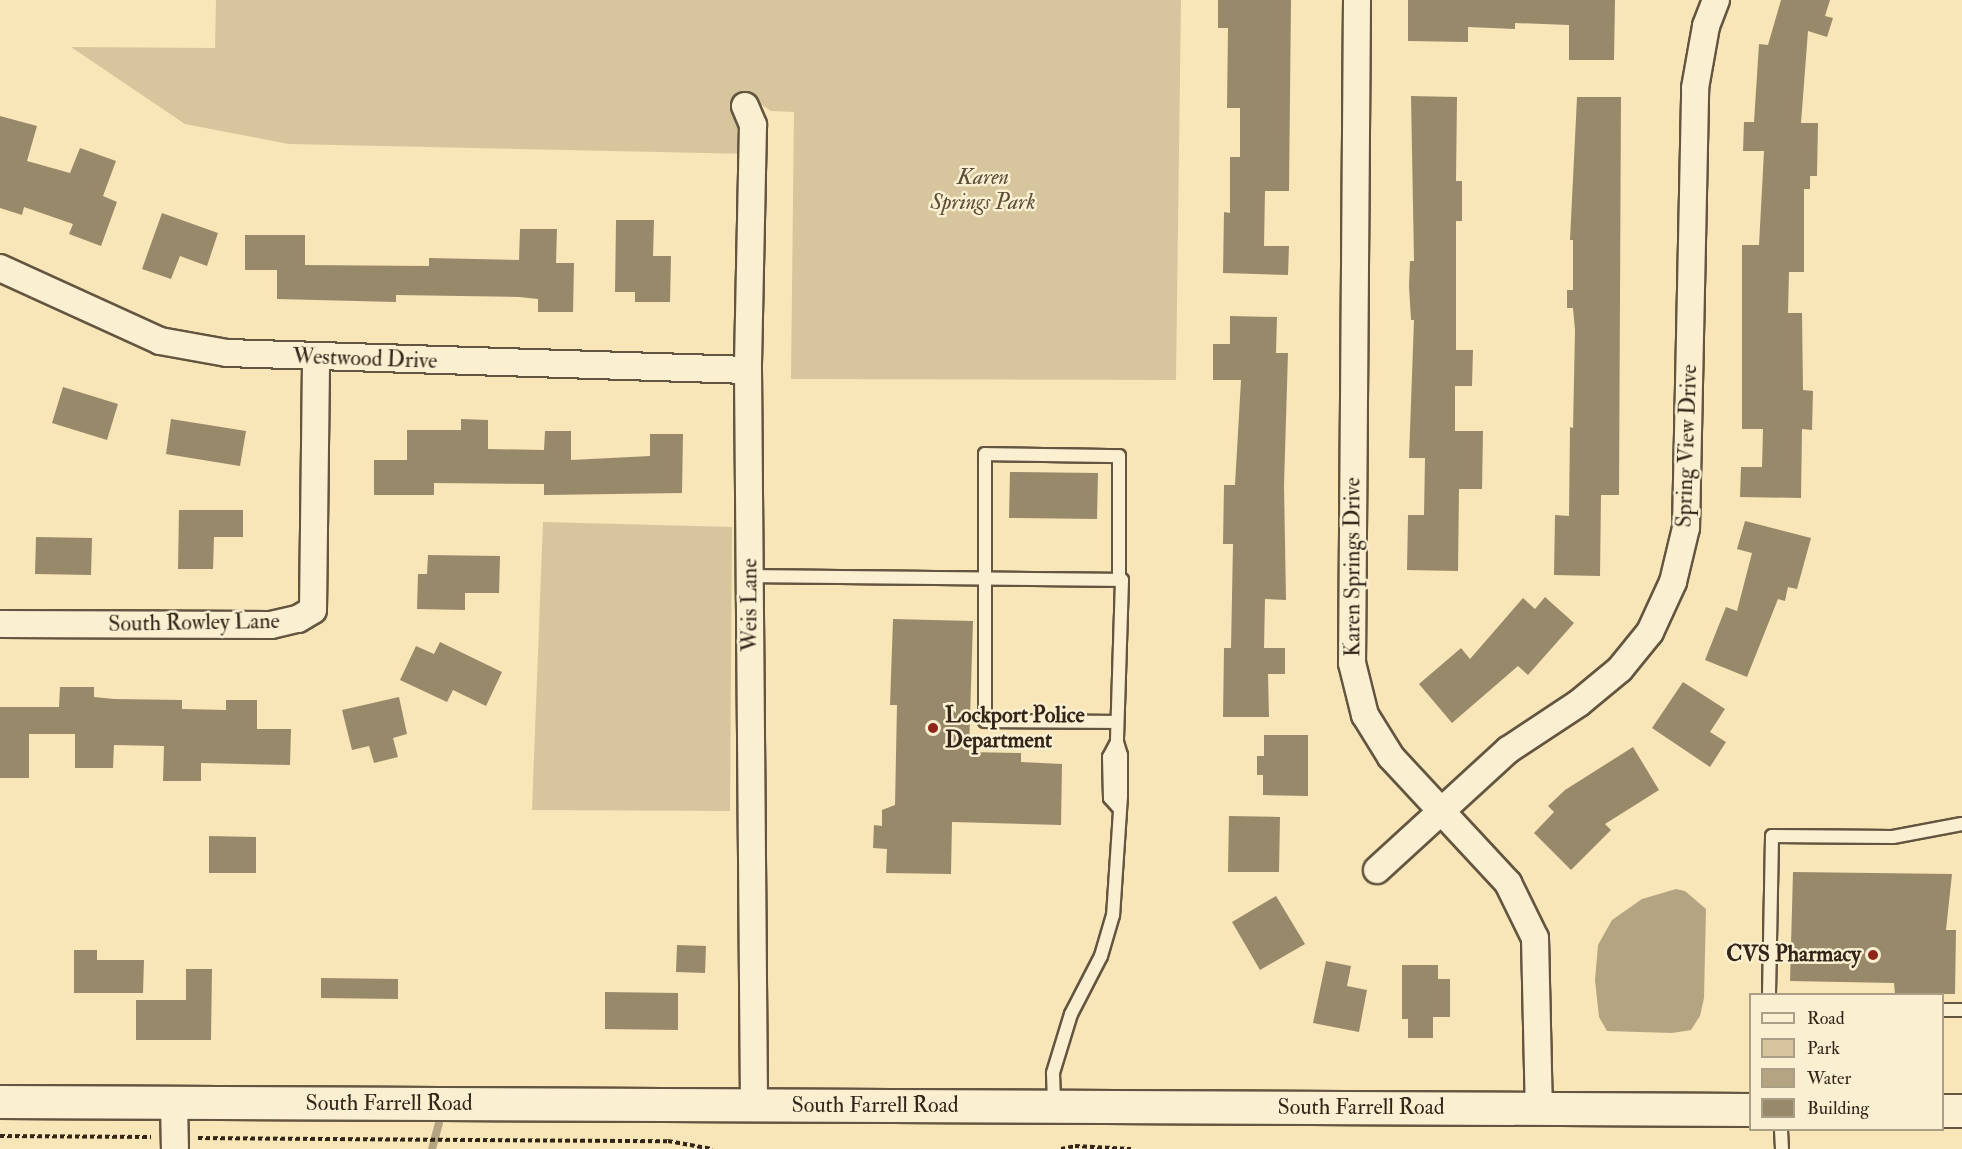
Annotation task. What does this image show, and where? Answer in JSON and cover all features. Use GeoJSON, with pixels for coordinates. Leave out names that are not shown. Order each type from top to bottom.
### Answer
{"type":"FeatureCollection","features":[{"type":"Feature","properties":{"kind":"street","name":"Karen Springs Drive"},"geometry":{"type":"LineString","coordinates":[[1358,0],[1352,663],[1365,715],[1391,757],[1439,813],[1508,883],[1535,938],[1539,1109]]}},
{"type":"Feature","properties":{"kind":"street","name":"Spring View Drive"},"geometry":{"type":"LineString","coordinates":[[1377,870],[1508,750],[1580,703],[1620,669],[1650,632],[1673,582],[1686,528],[1695,88],[1706,26],[1716,0]]}},
{"type":"Feature","properties":{"kind":"street","name":"Weis Lane"},"geometry":{"type":"LineString","coordinates":[[745,106],[753,125],[748,370],[754,1106]]}},
{"type":"Feature","properties":{"kind":"street","name":"Westwood Drive"},"geometry":{"type":"LineString","coordinates":[[0,268],[160,340],[227,353],[316,358],[748,370]]}},
{"type":"Feature","properties":{"kind":"street","name":"South Rowley Lane"},"geometry":{"type":"LineString","coordinates":[[0,624],[272,625],[298,619],[313,610],[316,358]]}},
{"type":"Feature","properties":{"kind":"street","name":"South Farrell Road"},"geometry":{"type":"LineString","coordinates":[[0,1102],[1749,1110]]}},
{"type":"Feature","properties":{"kind":"street"},"geometry":{"type":"LineString","coordinates":[[174,1103],[175,1143]]}},
{"type":"Feature","properties":{"kind":"street"},"geometry":{"type":"LineString","coordinates":[[1944,1111],[1962,1111]]}},
{"type":"Feature","properties":{"kind":"lane"},"geometry":{"type":"LineString","coordinates":[[1054,1107],[1053,1074],[1071,1014],[1101,956],[1113,915],[1121,755],[1117,742],[1119,456],[985,454],[985,721],[1117,722]]}},
{"type":"Feature","properties":{"kind":"lane"},"geometry":{"type":"LineString","coordinates":[[750,576],[1119,579]]}},
{"type":"Feature","properties":{"kind":"lane"},"geometry":{"type":"LineString","coordinates":[[1769,993],[1772,836],[1893,837],[1962,824]]}},
{"type":"Feature","properties":{"kind":"lane"},"geometry":{"type":"LineString","coordinates":[[1944,1010],[1962,1010]]}},
{"type":"Feature","properties":{"kind":"lane"},"geometry":{"type":"LineString","coordinates":[[1782,1131],[1782,1149]]}},
{"type":"Feature","properties":{"kind":"path"},"geometry":{"type":"LineString","coordinates":[[0,1136],[175,1143],[415,1137],[668,1141],[712,1149]]}},
{"type":"Feature","properties":{"kind":"path"},"geometry":{"type":"LineString","coordinates":[[1061,1149],[1131,1149]]}},
{"type":"Feature","properties":{"kind":"green space","name":"Karen Springs Park"},"geometry":{"type":"Polygon","coordinates":[[[216,0],[1181,0],[1176,380],[791,379],[794,112],[771,111],[753,99],[752,154],[289,144],[185,124],[71,47],[215,48],[216,0]]]}},
{"type":"Feature","properties":{"kind":"green space"},"geometry":{"type":"Polygon","coordinates":[[[543,522],[732,527],[730,811],[532,810],[543,522]]]}},
{"type":"Feature","properties":{"kind":"water"},"geometry":{"type":"Polygon","coordinates":[[[1676,889],[1685,891],[1706,909],[1704,998],[1700,1016],[1691,1030],[1672,1033],[1607,1031],[1599,1017],[1595,980],[1598,945],[1612,920],[1642,899],[1676,889]]]}},
{"type":"Feature","properties":{"kind":"building"},"geometry":{"type":"Polygon","coordinates":[[[1218,0],[1291,0],[1289,191],[1265,191],[1264,246],[1289,246],[1288,275],[1223,273],[1224,212],[1230,213],[1230,157],[1240,157],[1240,108],[1227,108],[1228,28],[1218,28],[1218,0]]]}},
{"type":"Feature","properties":{"kind":"building"},"geometry":{"type":"Polygon","coordinates":[[[1408,0],[1615,0],[1614,60],[1569,60],[1569,25],[1515,23],[1515,29],[1468,27],[1468,42],[1408,41],[1408,0]]]}},
{"type":"Feature","properties":{"kind":"building"},"geometry":{"type":"Polygon","coordinates":[[[1781,0],[1830,0],[1825,16],[1833,18],[1827,37],[1808,31],[1801,123],[1818,123],[1817,176],[1810,176],[1810,189],[1804,189],[1804,272],[1789,272],[1788,313],[1802,313],[1803,390],[1813,391],[1812,430],[1802,429],[1801,498],[1740,497],[1741,467],[1762,467],[1763,429],[1742,429],[1742,245],[1759,245],[1764,151],[1743,151],[1744,122],[1754,122],[1759,44],[1768,45],[1781,0]]]}},
{"type":"Feature","properties":{"kind":"building"},"geometry":{"type":"Polygon","coordinates":[[[1411,96],[1457,97],[1456,181],[1462,181],[1462,221],[1456,221],[1456,350],[1473,350],[1472,386],[1455,386],[1455,431],[1483,431],[1482,489],[1459,489],[1458,571],[1407,570],[1408,515],[1424,515],[1425,458],[1409,458],[1414,320],[1411,320],[1409,286],[1410,261],[1414,261],[1411,96]]]}},
{"type":"Feature","properties":{"kind":"building"},"geometry":{"type":"Polygon","coordinates":[[[1577,97],[1621,97],[1619,495],[1601,495],[1600,576],[1554,575],[1555,515],[1569,516],[1570,427],[1573,428],[1575,330],[1573,308],[1567,308],[1567,290],[1573,290],[1573,240],[1570,240],[1577,97]]]}},
{"type":"Feature","properties":{"kind":"building"},"geometry":{"type":"Polygon","coordinates":[[[0,116],[37,126],[27,161],[70,173],[80,148],[116,161],[103,196],[117,202],[101,246],[69,234],[73,224],[24,207],[22,215],[0,208],[0,116]]]}},
{"type":"Feature","properties":{"kind":"building"},"geometry":{"type":"Polygon","coordinates":[[[162,213],[218,233],[207,266],[180,256],[171,279],[142,269],[162,213]]]}},
{"type":"Feature","properties":{"kind":"building"},"geometry":{"type":"Polygon","coordinates":[[[616,220],[654,220],[653,256],[671,256],[670,302],[635,302],[635,292],[615,292],[616,220]]]}},
{"type":"Feature","properties":{"kind":"building"},"geometry":{"type":"Polygon","coordinates":[[[520,229],[557,229],[556,263],[574,263],[573,312],[538,312],[538,299],[519,297],[396,295],[396,302],[277,299],[277,270],[245,270],[245,235],[305,235],[305,265],[429,266],[429,258],[519,260],[520,229]]]}},
{"type":"Feature","properties":{"kind":"building"},"geometry":{"type":"Polygon","coordinates":[[[1230,316],[1277,317],[1276,353],[1288,353],[1284,485],[1286,600],[1265,599],[1264,648],[1285,648],[1285,674],[1268,674],[1269,717],[1223,717],[1224,648],[1231,648],[1233,544],[1223,544],[1224,485],[1235,485],[1241,380],[1213,380],[1213,344],[1230,344],[1230,316]]]}},
{"type":"Feature","properties":{"kind":"building"},"geometry":{"type":"Polygon","coordinates":[[[63,387],[118,404],[107,440],[52,423],[63,387]]]}},
{"type":"Feature","properties":{"kind":"building"},"geometry":{"type":"Polygon","coordinates":[[[171,419],[246,431],[240,466],[166,454],[171,419]]]}},
{"type":"Feature","properties":{"kind":"building"},"geometry":{"type":"Polygon","coordinates":[[[461,419],[488,420],[488,449],[544,450],[545,431],[571,431],[571,460],[650,456],[650,434],[683,434],[682,493],[544,495],[544,484],[434,483],[434,495],[374,495],[374,460],[407,460],[407,430],[461,430],[461,419]]]}},
{"type":"Feature","properties":{"kind":"building"},"geometry":{"type":"Polygon","coordinates":[[[1010,472],[1098,473],[1097,519],[1009,518],[1010,472]]]}},
{"type":"Feature","properties":{"kind":"building"},"geometry":{"type":"Polygon","coordinates":[[[179,510],[243,510],[243,537],[214,537],[213,569],[178,569],[179,510]]]}},
{"type":"Feature","properties":{"kind":"building"},"geometry":{"type":"Polygon","coordinates":[[[1745,521],[1811,538],[1797,589],[1788,587],[1785,601],[1778,599],[1747,677],[1705,660],[1726,607],[1737,611],[1752,553],[1737,549],[1745,521]]]}},
{"type":"Feature","properties":{"kind":"building"},"geometry":{"type":"Polygon","coordinates":[[[36,537],[92,538],[91,575],[35,574],[36,537]]]}},
{"type":"Feature","properties":{"kind":"building"},"geometry":{"type":"Polygon","coordinates":[[[428,555],[500,556],[499,593],[465,593],[465,610],[417,609],[418,574],[427,574],[428,555]]]}},
{"type":"Feature","properties":{"kind":"building"},"geometry":{"type":"Polygon","coordinates":[[[1545,597],[1574,623],[1528,675],[1518,666],[1452,723],[1419,684],[1461,648],[1470,659],[1523,598],[1535,609],[1545,597]]]}},
{"type":"Feature","properties":{"kind":"building","name":"Lockport Police Department"},"geometry":{"type":"Polygon","coordinates":[[[893,619],[973,621],[969,752],[1021,753],[1021,762],[1062,764],[1061,825],[952,822],[951,874],[886,873],[887,849],[873,848],[874,825],[882,826],[882,810],[895,805],[897,705],[890,705],[893,619]]]}},
{"type":"Feature","properties":{"kind":"building"},"geometry":{"type":"Polygon","coordinates":[[[440,642],[502,672],[486,706],[453,690],[447,702],[400,680],[416,646],[434,654],[440,642]]]}},
{"type":"Feature","properties":{"kind":"building"},"geometry":{"type":"Polygon","coordinates":[[[1683,682],[1725,709],[1710,732],[1726,742],[1710,767],[1652,728],[1683,682]]]}},
{"type":"Feature","properties":{"kind":"building"},"geometry":{"type":"Polygon","coordinates":[[[60,687],[94,687],[94,697],[182,700],[182,709],[226,710],[226,700],[257,700],[257,729],[291,729],[290,765],[201,763],[201,781],[163,781],[164,746],[114,745],[113,768],[75,768],[75,734],[29,734],[29,778],[0,778],[0,707],[59,707],[60,687]]]}},
{"type":"Feature","properties":{"kind":"building"},"geometry":{"type":"Polygon","coordinates":[[[399,697],[407,734],[393,738],[398,757],[374,763],[369,746],[352,750],[342,710],[399,697]]]}},
{"type":"Feature","properties":{"kind":"building"},"geometry":{"type":"Polygon","coordinates":[[[1264,735],[1308,735],[1308,796],[1263,795],[1263,775],[1257,775],[1257,756],[1264,756],[1264,735]]]}},
{"type":"Feature","properties":{"kind":"building"},"geometry":{"type":"Polygon","coordinates":[[[1633,747],[1659,790],[1605,824],[1611,830],[1571,870],[1534,833],[1554,812],[1548,806],[1565,790],[1633,747]]]}},
{"type":"Feature","properties":{"kind":"building"},"geometry":{"type":"Polygon","coordinates":[[[1229,816],[1280,817],[1279,872],[1228,872],[1229,816]]]}},
{"type":"Feature","properties":{"kind":"building"},"geometry":{"type":"Polygon","coordinates":[[[209,836],[256,837],[256,873],[209,873],[209,836]]]}},
{"type":"Feature","properties":{"kind":"building","name":"CVS Pharmacy"},"geometry":{"type":"Polygon","coordinates":[[[1793,872],[1952,874],[1946,930],[1956,930],[1955,994],[1895,993],[1894,983],[1790,981],[1793,872]]]}},
{"type":"Feature","properties":{"kind":"building"},"geometry":{"type":"Polygon","coordinates":[[[1276,896],[1305,944],[1260,970],[1232,922],[1276,896]]]}},
{"type":"Feature","properties":{"kind":"building"},"geometry":{"type":"Polygon","coordinates":[[[677,945],[706,946],[705,973],[676,972],[677,945]]]}},
{"type":"Feature","properties":{"kind":"building"},"geometry":{"type":"Polygon","coordinates":[[[74,950],[97,950],[97,960],[144,960],[143,993],[74,993],[74,950]]]}},
{"type":"Feature","properties":{"kind":"building"},"geometry":{"type":"Polygon","coordinates":[[[1326,961],[1351,966],[1347,986],[1367,990],[1359,1032],[1313,1023],[1326,961]]]}},
{"type":"Feature","properties":{"kind":"building"},"geometry":{"type":"Polygon","coordinates":[[[1402,965],[1438,965],[1438,979],[1450,979],[1450,1017],[1433,1017],[1433,1038],[1408,1038],[1408,1019],[1402,1019],[1402,965]]]}},
{"type":"Feature","properties":{"kind":"building"},"geometry":{"type":"Polygon","coordinates":[[[186,969],[212,969],[211,1040],[136,1040],[136,1000],[186,1000],[186,969]]]}},
{"type":"Feature","properties":{"kind":"building"},"geometry":{"type":"Polygon","coordinates":[[[321,978],[398,979],[398,999],[321,998],[321,978]]]}},
{"type":"Feature","properties":{"kind":"building"},"geometry":{"type":"Polygon","coordinates":[[[605,992],[678,993],[678,1030],[605,1029],[605,992]]]}},
{"type":"Feature","properties":{"kind":"waterway"},"geometry":{"type":"LineString","coordinates":[[432,1149],[441,1115]]}},
{"type":"Feature","properties":{"kind":"place","name":"Lockport Police Department"},"geometry":{"type":"Point","coordinates":[933,728]}},
{"type":"Feature","properties":{"kind":"place","name":"CVS Pharmacy"},"geometry":{"type":"Point","coordinates":[1873,955]}}]}
